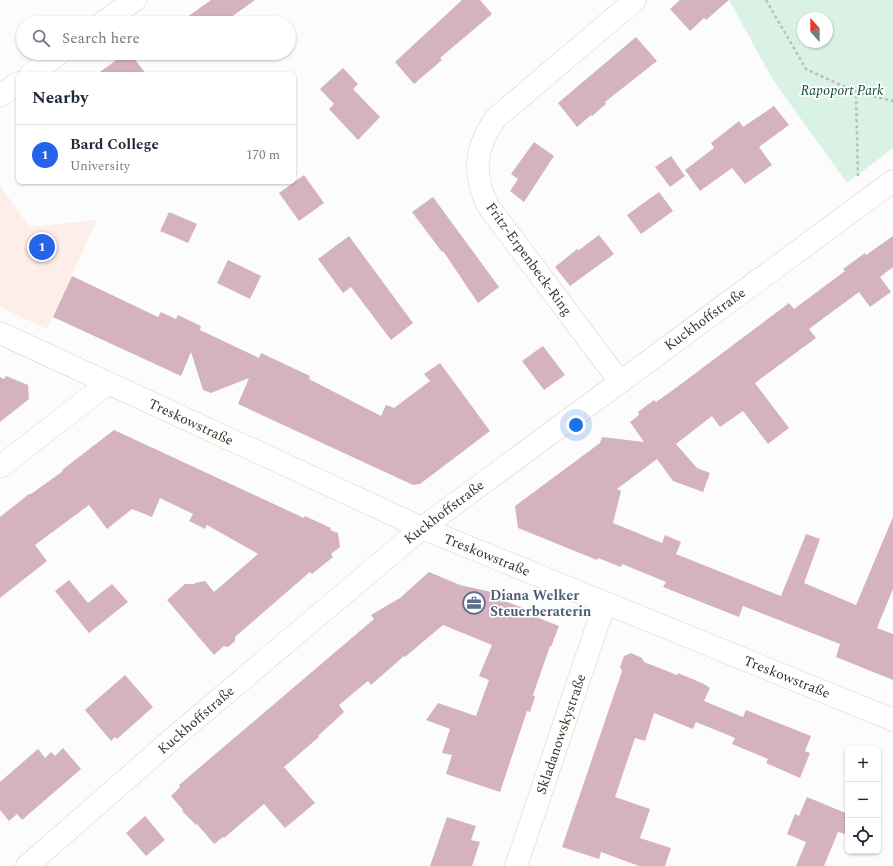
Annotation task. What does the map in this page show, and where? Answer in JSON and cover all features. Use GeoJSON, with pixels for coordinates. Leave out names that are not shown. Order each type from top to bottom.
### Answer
{"type":"FeatureCollection","features":[{"type":"Feature","properties":{"kind":"street"},"geometry":{"type":"LineString","coordinates":[[112,16],[135,0]]}},
{"type":"Feature","properties":{"kind":"street","name":"Fritz-Erpenbeck-Ring"},"geometry":{"type":"LineString","coordinates":[[620,382],[488,206],[482,194],[477,166],[478,152],[483,139],[487,129],[496,118],[635,0]]}},
{"type":"Feature","properties":{"kind":"street"},"geometry":{"type":"LineString","coordinates":[[34,72],[50,60]]}},
{"type":"Feature","properties":{"kind":"street"},"geometry":{"type":"LineString","coordinates":[[0,96],[16,84]]}},
{"type":"Feature","properties":{"kind":"street","name":"Kuckhoffstraße"},"geometry":{"type":"LineString","coordinates":[[27,866],[185,728],[422,528],[620,382],[890,188]]}},
{"type":"Feature","properties":{"kind":"street","name":"Treskowstraße"},"geometry":{"type":"LineString","coordinates":[[0,333],[107,384],[422,528],[893,720]]}},
{"type":"Feature","properties":{"kind":"street"},"geometry":{"type":"LineString","coordinates":[[0,467],[107,384]]}},
{"type":"Feature","properties":{"kind":"street","name":"Skladanowskystraße"},"geometry":{"type":"LineString","coordinates":[[516,866],[605,603]]}},
{"type":"Feature","properties":{"kind":"path"},"geometry":{"type":"LineString","coordinates":[[766,0],[806,69],[856,92],[893,101]]}},
{"type":"Feature","properties":{"kind":"path"},"geometry":{"type":"LineString","coordinates":[[856,92],[858,181]]}},
{"type":"Feature","properties":{"kind":"shaded area"},"geometry":{"type":"Polygon","coordinates":[[[0,185],[29,227],[97,220],[47,329],[0,307],[0,185]]]}},
{"type":"Feature","properties":{"kind":"green space","name":"Rapoport Park"},"geometry":{"type":"Polygon","coordinates":[[[729,0],[893,0],[893,148],[847,183],[773,80],[729,0]]]}},
{"type":"Feature","properties":{"kind":"building"},"geometry":{"type":"Polygon","coordinates":[[[211,0],[255,0],[233,16],[189,16],[211,0]]]}},
{"type":"Feature","properties":{"kind":"building"},"geometry":{"type":"Polygon","coordinates":[[[462,0],[480,0],[492,14],[440,58],[442,60],[414,84],[395,62],[462,0]]]}},
{"type":"Feature","properties":{"kind":"building"},"geometry":{"type":"Polygon","coordinates":[[[680,0],[729,0],[706,20],[704,18],[690,31],[670,9],[680,0]]]}},
{"type":"Feature","properties":{"kind":"building"},"geometry":{"type":"Polygon","coordinates":[[[636,37],[657,61],[605,102],[606,104],[577,127],[558,103],[636,37]]]}},
{"type":"Feature","properties":{"kind":"building"},"geometry":{"type":"Polygon","coordinates":[[[116,60],[135,60],[144,72],[100,72],[116,60]]]}},
{"type":"Feature","properties":{"kind":"building"},"geometry":{"type":"Polygon","coordinates":[[[343,68],[358,84],[353,89],[380,117],[358,140],[329,109],[334,104],[320,89],[343,68]]]}},
{"type":"Feature","properties":{"kind":"building"},"geometry":{"type":"Polygon","coordinates":[[[774,106],[789,125],[759,147],[772,165],[745,184],[732,168],[700,191],[685,170],[714,148],[711,143],[739,121],[743,127],[774,106]]]}},
{"type":"Feature","properties":{"kind":"building"},"geometry":{"type":"Polygon","coordinates":[[[534,142],[554,156],[524,202],[510,191],[518,179],[511,174],[534,142]]]}},
{"type":"Feature","properties":{"kind":"building"},"geometry":{"type":"Polygon","coordinates":[[[671,156],[685,176],[670,187],[655,167],[671,156]]]}},
{"type":"Feature","properties":{"kind":"building"},"geometry":{"type":"Polygon","coordinates":[[[304,175],[324,203],[299,221],[279,193],[292,184],[296,184],[296,181],[304,175]]]}},
{"type":"Feature","properties":{"kind":"building"},"geometry":{"type":"Polygon","coordinates":[[[659,192],[673,211],[641,234],[627,215],[659,192]]]}},
{"type":"Feature","properties":{"kind":"building"},"geometry":{"type":"Polygon","coordinates":[[[433,197],[499,287],[478,303],[443,251],[442,252],[412,212],[433,197]]]}},
{"type":"Feature","properties":{"kind":"building"},"geometry":{"type":"Polygon","coordinates":[[[169,212],[197,224],[188,243],[160,231],[169,212]]]}},
{"type":"Feature","properties":{"kind":"building"},"geometry":{"type":"Polygon","coordinates":[[[599,235],[614,254],[570,286],[555,267],[577,249],[579,250],[599,235]]]}},
{"type":"Feature","properties":{"kind":"building"},"geometry":{"type":"Polygon","coordinates":[[[349,236],[413,323],[391,340],[351,287],[343,293],[318,259],[349,236]]]}},
{"type":"Feature","properties":{"kind":"building"},"geometry":{"type":"Polygon","coordinates":[[[893,236],[893,267],[880,277],[891,292],[870,307],[859,292],[809,329],[816,338],[755,383],[789,428],[768,444],[743,411],[720,427],[712,416],[676,444],[697,468],[710,473],[703,492],[673,481],[657,459],[617,489],[621,491],[613,523],[662,543],[665,535],[681,542],[676,554],[781,596],[806,534],[820,539],[804,583],[856,605],[893,517],[893,589],[877,628],[893,634],[893,680],[836,657],[840,644],[743,606],[739,617],[663,587],[666,582],[622,564],[621,567],[598,558],[597,560],[518,528],[515,506],[600,443],[602,437],[644,442],[630,422],[639,415],[638,412],[654,400],[656,402],[673,390],[789,303],[794,309],[845,271],[843,269],[865,253],[866,255],[893,236]]]}},
{"type":"Feature","properties":{"kind":"building"},"geometry":{"type":"Polygon","coordinates":[[[228,260],[261,276],[250,299],[217,283],[228,260]]]}},
{"type":"Feature","properties":{"kind":"building"},"geometry":{"type":"Polygon","coordinates":[[[72,276],[158,317],[161,312],[176,319],[178,315],[201,326],[200,330],[259,358],[261,353],[310,376],[309,379],[381,416],[386,405],[394,408],[430,381],[424,374],[440,363],[490,431],[420,484],[413,485],[238,404],[249,378],[211,393],[203,390],[191,352],[181,376],[53,317],[72,276]]]}},
{"type":"Feature","properties":{"kind":"building"},"geometry":{"type":"Polygon","coordinates":[[[543,346],[565,375],[544,390],[522,361],[543,346]]]}},
{"type":"Feature","properties":{"kind":"building"},"geometry":{"type":"Polygon","coordinates":[[[6,376],[28,385],[29,399],[0,422],[0,377],[4,379],[6,376]]]}},
{"type":"Feature","properties":{"kind":"building"},"geometry":{"type":"Polygon","coordinates":[[[114,430],[304,518],[305,516],[331,528],[330,530],[338,533],[340,547],[331,554],[333,557],[312,574],[310,572],[235,637],[235,641],[228,647],[224,646],[214,655],[167,600],[185,584],[194,584],[205,581],[214,592],[258,554],[207,525],[205,529],[189,521],[193,514],[160,498],[152,517],[132,509],[107,529],[89,505],[35,545],[47,561],[0,598],[0,517],[29,494],[63,471],[62,470],[114,430]]]}},
{"type":"Feature","properties":{"kind":"building"},"geometry":{"type":"Polygon","coordinates":[[[429,572],[460,585],[496,593],[494,597],[523,608],[521,611],[559,626],[551,647],[550,646],[533,695],[535,697],[530,712],[527,711],[500,792],[446,774],[452,755],[442,753],[450,729],[426,720],[438,703],[476,716],[489,680],[479,676],[492,645],[443,625],[371,685],[368,681],[339,705],[344,712],[318,736],[319,737],[284,767],[315,803],[285,828],[264,804],[224,838],[223,837],[214,844],[197,824],[196,825],[182,811],[183,810],[171,796],[180,787],[179,785],[374,619],[371,615],[400,598],[429,572]]]}},
{"type":"Feature","properties":{"kind":"building"},"geometry":{"type":"Polygon","coordinates":[[[69,580],[88,603],[112,584],[128,602],[89,633],[55,591],[69,580]]]}},
{"type":"Feature","properties":{"kind":"building"},"geometry":{"type":"Polygon","coordinates":[[[631,653],[642,658],[644,662],[677,675],[678,673],[704,684],[710,688],[704,701],[743,717],[746,710],[811,736],[805,751],[810,753],[800,778],[766,763],[768,759],[732,744],[735,738],[696,722],[693,729],[654,713],[645,741],[635,738],[615,797],[650,809],[640,838],[671,848],[665,866],[639,866],[601,852],[599,859],[562,847],[622,671],[620,667],[624,656],[631,653]]]}},
{"type":"Feature","properties":{"kind":"building"},"geometry":{"type":"Polygon","coordinates":[[[125,675],[153,707],[117,739],[115,737],[111,741],[85,710],[125,675]]]}},
{"type":"Feature","properties":{"kind":"building"},"geometry":{"type":"Polygon","coordinates":[[[63,748],[81,769],[22,820],[17,814],[9,821],[0,810],[0,782],[38,749],[45,758],[51,752],[55,756],[63,748]]]}},
{"type":"Feature","properties":{"kind":"building"},"geometry":{"type":"Polygon","coordinates":[[[807,797],[845,813],[845,834],[838,832],[824,866],[796,866],[806,842],[787,834],[795,814],[799,816],[807,797]]]}},
{"type":"Feature","properties":{"kind":"building"},"geometry":{"type":"Polygon","coordinates":[[[145,816],[165,840],[146,856],[126,833],[145,816]]]}},
{"type":"Feature","properties":{"kind":"building"},"geometry":{"type":"Polygon","coordinates":[[[447,817],[476,826],[471,840],[480,842],[472,866],[430,866],[447,817]]]}},
{"type":"Feature","properties":{"kind":"place","name":"Bard College"},"geometry":{"type":"Point","coordinates":[42,247]}},
{"type":"Feature","properties":{"kind":"place","name":"Diana Welker Steuerberaterin"},"geometry":{"type":"Point","coordinates":[474,603]}}]}
